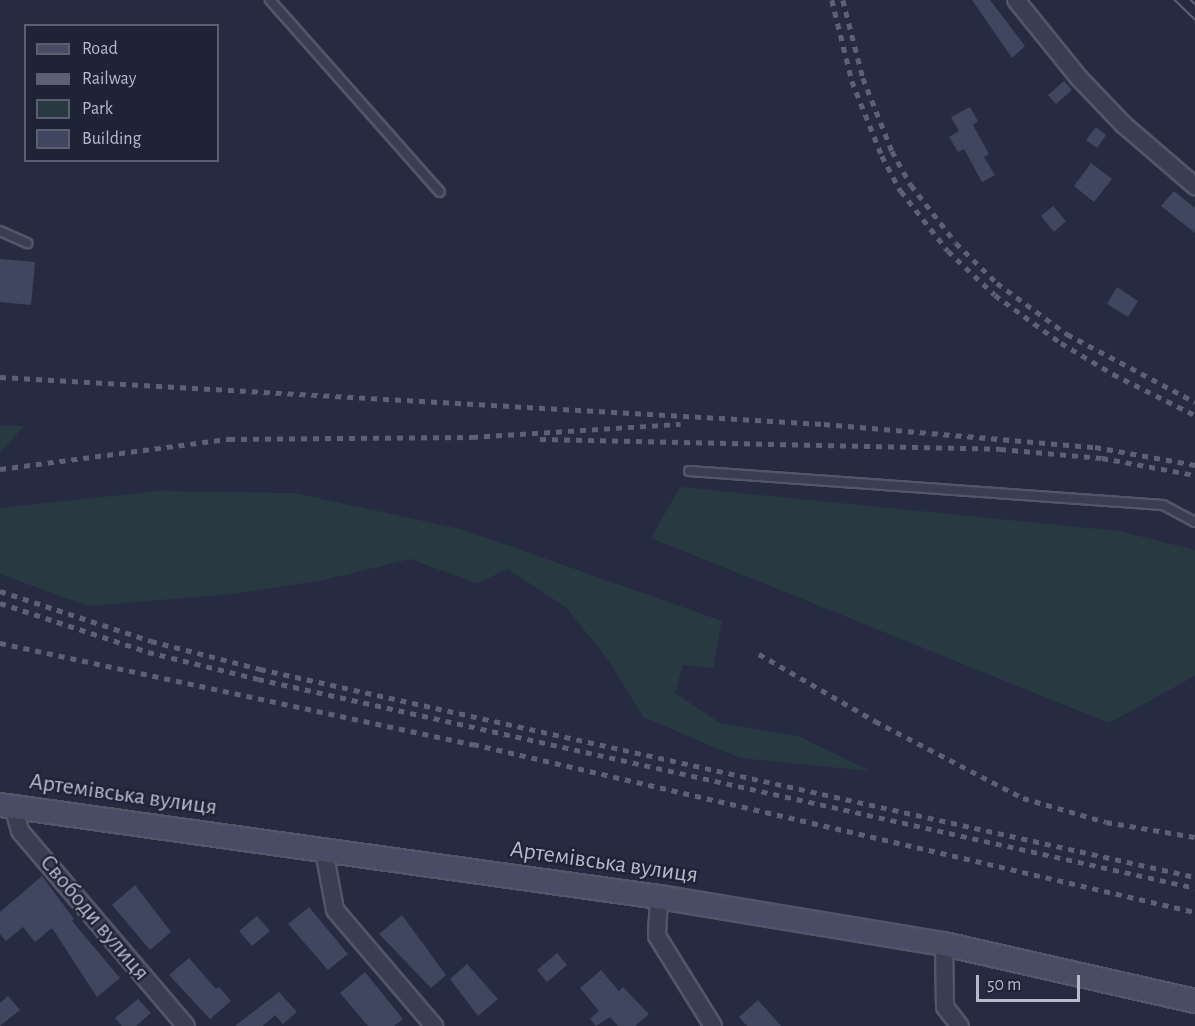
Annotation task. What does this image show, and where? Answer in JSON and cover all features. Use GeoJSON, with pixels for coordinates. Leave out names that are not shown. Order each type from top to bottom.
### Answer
{"type":"FeatureCollection","features":[{"type":"Feature","properties":{"kind":"main road","name":"Артемівська вулиця"},"geometry":{"type":"LineString","coordinates":[[6,805],[659,897],[944,944],[1195,1001]]}},
{"type":"Feature","properties":{"kind":"street"},"geometry":{"type":"LineString","coordinates":[[1016,0],[1079,78],[1124,125],[1195,186]]}},
{"type":"Feature","properties":{"kind":"street","name":"Свободи вулиця"},"geometry":{"type":"LineString","coordinates":[[6,805],[20,831],[186,1026]]}},
{"type":"Feature","properties":{"kind":"street"},"geometry":{"type":"LineString","coordinates":[[324,851],[335,910],[434,1026]]}},
{"type":"Feature","properties":{"kind":"street"},"geometry":{"type":"LineString","coordinates":[[659,897],[657,936],[713,1026]]}},
{"type":"Feature","properties":{"kind":"street"},"geometry":{"type":"LineString","coordinates":[[944,944],[945,1007],[960,1026]]}},
{"type":"Feature","properties":{"kind":"lane"},"geometry":{"type":"LineString","coordinates":[[270,0],[440,192]]}},
{"type":"Feature","properties":{"kind":"lane"},"geometry":{"type":"LineString","coordinates":[[0,231],[27,243]]}},
{"type":"Feature","properties":{"kind":"lane"},"geometry":{"type":"LineString","coordinates":[[688,471],[1163,505],[1195,522]]}},
{"type":"Feature","properties":{"kind":"green space"},"geometry":{"type":"Polygon","coordinates":[[[0,425],[24,426],[0,453],[0,425]]]}},
{"type":"Feature","properties":{"kind":"green space"},"geometry":{"type":"Polygon","coordinates":[[[680,487],[1119,531],[1195,550],[1195,676],[1109,723],[651,538],[680,487]]]}},
{"type":"Feature","properties":{"kind":"green space"},"geometry":{"type":"Polygon","coordinates":[[[158,491],[295,493],[464,530],[722,621],[713,668],[683,665],[675,693],[720,723],[798,736],[870,771],[740,758],[643,717],[609,661],[567,608],[508,569],[477,583],[410,559],[324,580],[232,594],[88,606],[0,574],[0,508],[158,491]]]}},
{"type":"Feature","properties":{"kind":"building"},"geometry":{"type":"Polygon","coordinates":[[[972,0],[990,0],[1025,46],[1012,58],[972,0]]]}},
{"type":"Feature","properties":{"kind":"building"},"geometry":{"type":"Polygon","coordinates":[[[1064,81],[1072,90],[1056,104],[1048,95],[1064,81]]]}},
{"type":"Feature","properties":{"kind":"building"},"geometry":{"type":"Polygon","coordinates":[[[970,107],[978,121],[973,125],[989,154],[984,157],[995,175],[982,182],[964,149],[958,152],[949,137],[959,131],[951,117],[970,107]]]}},
{"type":"Feature","properties":{"kind":"building"},"geometry":{"type":"Polygon","coordinates":[[[1096,127],[1106,135],[1097,148],[1086,140],[1096,127]]]}},
{"type":"Feature","properties":{"kind":"building"},"geometry":{"type":"Polygon","coordinates":[[[1091,163],[1112,179],[1094,202],[1074,186],[1091,163]]]}},
{"type":"Feature","properties":{"kind":"building"},"geometry":{"type":"Polygon","coordinates":[[[1174,191],[1195,208],[1195,233],[1161,206],[1174,191]]]}},
{"type":"Feature","properties":{"kind":"building"},"geometry":{"type":"Polygon","coordinates":[[[1053,206],[1066,221],[1054,232],[1041,216],[1053,206]]]}},
{"type":"Feature","properties":{"kind":"building"},"geometry":{"type":"Polygon","coordinates":[[[0,259],[35,262],[31,305],[0,302],[0,259]]]}},
{"type":"Feature","properties":{"kind":"building"},"geometry":{"type":"Polygon","coordinates":[[[1117,287],[1138,301],[1128,317],[1107,304],[1117,287]]]}},
{"type":"Feature","properties":{"kind":"building"},"geometry":{"type":"Polygon","coordinates":[[[42,876],[74,919],[72,921],[120,978],[97,997],[52,928],[35,942],[23,927],[6,941],[0,934],[0,912],[42,876]]]}},
{"type":"Feature","properties":{"kind":"building"},"geometry":{"type":"Polygon","coordinates":[[[135,885],[171,932],[150,950],[112,905],[135,885]]]}},
{"type":"Feature","properties":{"kind":"building"},"geometry":{"type":"Polygon","coordinates":[[[309,907],[348,954],[328,970],[288,924],[309,907]]]}},
{"type":"Feature","properties":{"kind":"building"},"geometry":{"type":"Polygon","coordinates":[[[402,915],[446,975],[431,988],[379,934],[402,915]]]}},
{"type":"Feature","properties":{"kind":"building"},"geometry":{"type":"Polygon","coordinates":[[[257,916],[270,931],[252,946],[239,931],[257,916]]]}},
{"type":"Feature","properties":{"kind":"building"},"geometry":{"type":"Polygon","coordinates":[[[557,953],[567,965],[547,982],[537,970],[557,953]]]}},
{"type":"Feature","properties":{"kind":"building"},"geometry":{"type":"Polygon","coordinates":[[[189,958],[216,989],[219,987],[231,1001],[210,1019],[169,975],[189,958]]]}},
{"type":"Feature","properties":{"kind":"building"},"geometry":{"type":"Polygon","coordinates":[[[467,964],[498,999],[478,1016],[450,979],[467,964]]]}},
{"type":"Feature","properties":{"kind":"building"},"geometry":{"type":"Polygon","coordinates":[[[601,970],[619,991],[623,987],[649,1014],[635,1026],[618,1026],[610,1017],[596,1026],[590,1019],[599,1011],[580,988],[601,970]]]}},
{"type":"Feature","properties":{"kind":"building"},"geometry":{"type":"Polygon","coordinates":[[[365,972],[403,1019],[394,1026],[368,1026],[340,993],[365,972]]]}},
{"type":"Feature","properties":{"kind":"building"},"geometry":{"type":"Polygon","coordinates":[[[279,992],[297,1012],[283,1024],[275,1015],[263,1026],[235,1026],[279,992]]]}},
{"type":"Feature","properties":{"kind":"building"},"geometry":{"type":"Polygon","coordinates":[[[8,996],[20,1010],[0,1026],[0,1003],[8,996]]]}},
{"type":"Feature","properties":{"kind":"building"},"geometry":{"type":"Polygon","coordinates":[[[138,999],[151,1013],[136,1026],[122,1026],[115,1018],[138,999]]]}},
{"type":"Feature","properties":{"kind":"building"},"geometry":{"type":"Polygon","coordinates":[[[758,1000],[781,1026],[747,1026],[739,1017],[758,1000]]]}},
{"type":"Feature","properties":{"kind":"tram line"},"geometry":{"type":"LineString","coordinates":[[1175,0],[1195,19]]}},
{"type":"Feature","properties":{"kind":"tram line"},"geometry":{"type":"LineString","coordinates":[[1191,0],[1195,4]]}},
{"type":"Feature","properties":{"kind":"railway"},"geometry":{"type":"LineString","coordinates":[[832,0],[852,81],[882,156],[901,191],[948,251],[995,295],[1061,343],[1113,374],[1195,415]]}},
{"type":"Feature","properties":{"kind":"railway"},"geometry":{"type":"LineString","coordinates":[[843,0],[863,78],[892,151],[911,185],[956,243],[997,283],[1067,334],[1195,402]]}},
{"type":"Feature","properties":{"kind":"railway"},"geometry":{"type":"LineString","coordinates":[[0,377],[824,424],[1095,447],[1195,465]]}},
{"type":"Feature","properties":{"kind":"railway"},"geometry":{"type":"LineString","coordinates":[[0,469],[229,439],[472,437],[681,424]]}},
{"type":"Feature","properties":{"kind":"railway"},"geometry":{"type":"LineString","coordinates":[[540,439],[1000,449],[1102,458],[1195,475]]}},
{"type":"Feature","properties":{"kind":"railway"},"geometry":{"type":"LineString","coordinates":[[0,591],[151,641],[260,669],[1195,877]]}},
{"type":"Feature","properties":{"kind":"railway"},"geometry":{"type":"LineString","coordinates":[[0,603],[148,652],[258,679],[1195,888]]}},
{"type":"Feature","properties":{"kind":"railway"},"geometry":{"type":"LineString","coordinates":[[0,643],[473,744],[1195,912]]}},
{"type":"Feature","properties":{"kind":"railway"},"geometry":{"type":"LineString","coordinates":[[759,654],[875,721],[1023,798],[1106,822],[1195,837]]}}]}
